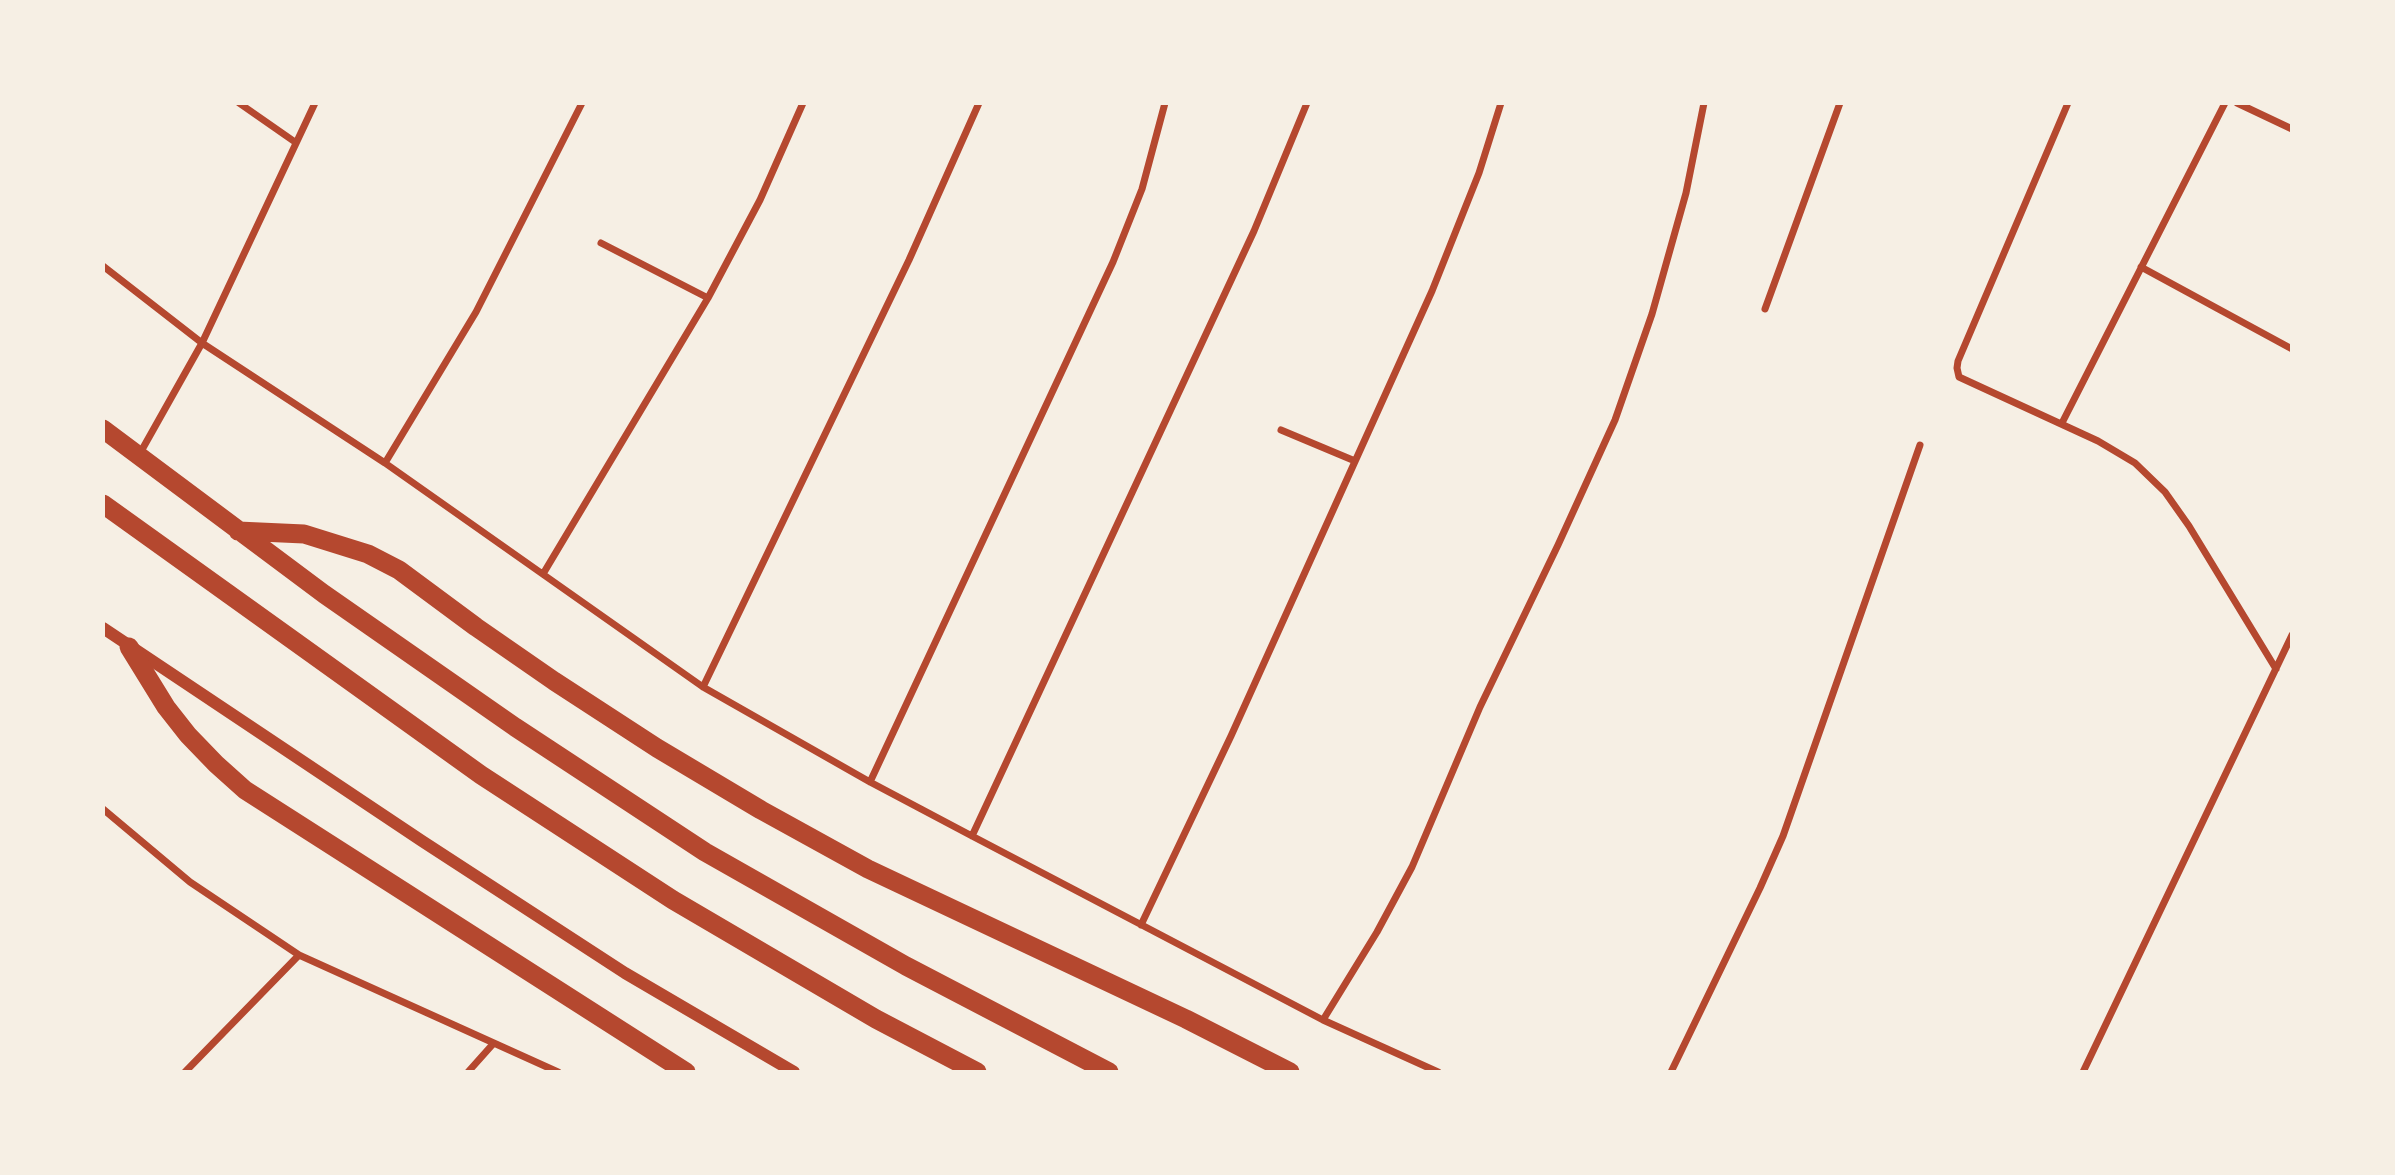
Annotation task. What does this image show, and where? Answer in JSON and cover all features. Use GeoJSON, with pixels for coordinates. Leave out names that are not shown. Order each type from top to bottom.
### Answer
{"type":"FeatureCollection","features":[{"type":"Feature","properties":{"kind":"highway"},"geometry":{"type":"LineString","coordinates":[[103,429],[324,594],[515,727],[705,852],[906,966],[1109,1072]]}},
{"type":"Feature","properties":{"kind":"highway"},"geometry":{"type":"LineString","coordinates":[[103,504],[481,775],[673,900],[876,1019],[977,1072]]}},
{"type":"Feature","properties":{"kind":"highway"},"geometry":{"type":"LineString","coordinates":[[238,531],[304,534],[368,554],[399,570],[554,681],[761,810],[868,869],[1186,1019],[1290,1072]]}},
{"type":"Feature","properties":{"kind":"highway"},"geometry":{"type":"LineString","coordinates":[[129,647],[160,698],[188,735],[245,790],[686,1072]]}},
{"type":"Feature","properties":{"kind":"street"},"geometry":{"type":"LineString","coordinates":[[239,103],[295,142]]}},
{"type":"Feature","properties":{"kind":"street"},"geometry":{"type":"LineString","coordinates":[[139,456],[202,343],[315,103]]}},
{"type":"Feature","properties":{"kind":"street"},"geometry":{"type":"LineString","coordinates":[[385,463],[476,312],[582,103]]}},
{"type":"Feature","properties":{"kind":"street"},"geometry":{"type":"LineString","coordinates":[[543,574],[708,298],[760,200],[803,103]]}},
{"type":"Feature","properties":{"kind":"street"},"geometry":{"type":"LineString","coordinates":[[703,687],[909,260],[979,103]]}},
{"type":"Feature","properties":{"kind":"street"},"geometry":{"type":"LineString","coordinates":[[870,782],[1113,262],[1142,189],[1165,103]]}},
{"type":"Feature","properties":{"kind":"street"},"geometry":{"type":"LineString","coordinates":[[972,836],[1248,242],[1307,103]]}},
{"type":"Feature","properties":{"kind":"street"},"geometry":{"type":"LineString","coordinates":[[1141,925],[1237,723],[1432,291],[1479,173],[1501,103]]}},
{"type":"Feature","properties":{"kind":"street"},"geometry":{"type":"LineString","coordinates":[[1323,1020],[1377,932],[1412,867],[1480,707],[1615,420],[1652,314],[1686,193],[1703,103]]}},
{"type":"Feature","properties":{"kind":"street"},"geometry":{"type":"LineString","coordinates":[[1765,309],[1840,103]]}},
{"type":"Feature","properties":{"kind":"street"},"geometry":{"type":"LineString","coordinates":[[2068,103],[1958,360],[1959,376],[2062,423],[2135,463],[2165,492],[2189,526],[2276,669]]}},
{"type":"Feature","properties":{"kind":"street"},"geometry":{"type":"LineString","coordinates":[[2062,423],[2225,103]]}},
{"type":"Feature","properties":{"kind":"street"},"geometry":{"type":"LineString","coordinates":[[2237,103],[2292,130]]}},
{"type":"Feature","properties":{"kind":"street"},"geometry":{"type":"LineString","coordinates":[[601,243],[708,298]]}},
{"type":"Feature","properties":{"kind":"street"},"geometry":{"type":"LineString","coordinates":[[103,266],[202,343],[385,463],[703,687],[870,782],[1141,925],[1323,1020],[1438,1072]]}},
{"type":"Feature","properties":{"kind":"street"},"geometry":{"type":"LineString","coordinates":[[2141,267],[2292,349]]}},
{"type":"Feature","properties":{"kind":"street"},"geometry":{"type":"LineString","coordinates":[[1281,430],[1355,461]]}},
{"type":"Feature","properties":{"kind":"street"},"geometry":{"type":"LineString","coordinates":[[1671,1072],[1783,836],[1920,444]]}},
{"type":"Feature","properties":{"kind":"street"},"geometry":{"type":"LineString","coordinates":[[103,628],[625,973],[794,1072]]}},
{"type":"Feature","properties":{"kind":"street"},"geometry":{"type":"LineString","coordinates":[[2083,1072],[2292,635]]}},
{"type":"Feature","properties":{"kind":"street"},"geometry":{"type":"LineString","coordinates":[[103,808],[190,882],[299,955],[558,1072]]}},
{"type":"Feature","properties":{"kind":"street"},"geometry":{"type":"LineString","coordinates":[[185,1072],[299,955]]}},
{"type":"Feature","properties":{"kind":"street"},"geometry":{"type":"LineString","coordinates":[[468,1072],[493,1044]]}}]}
